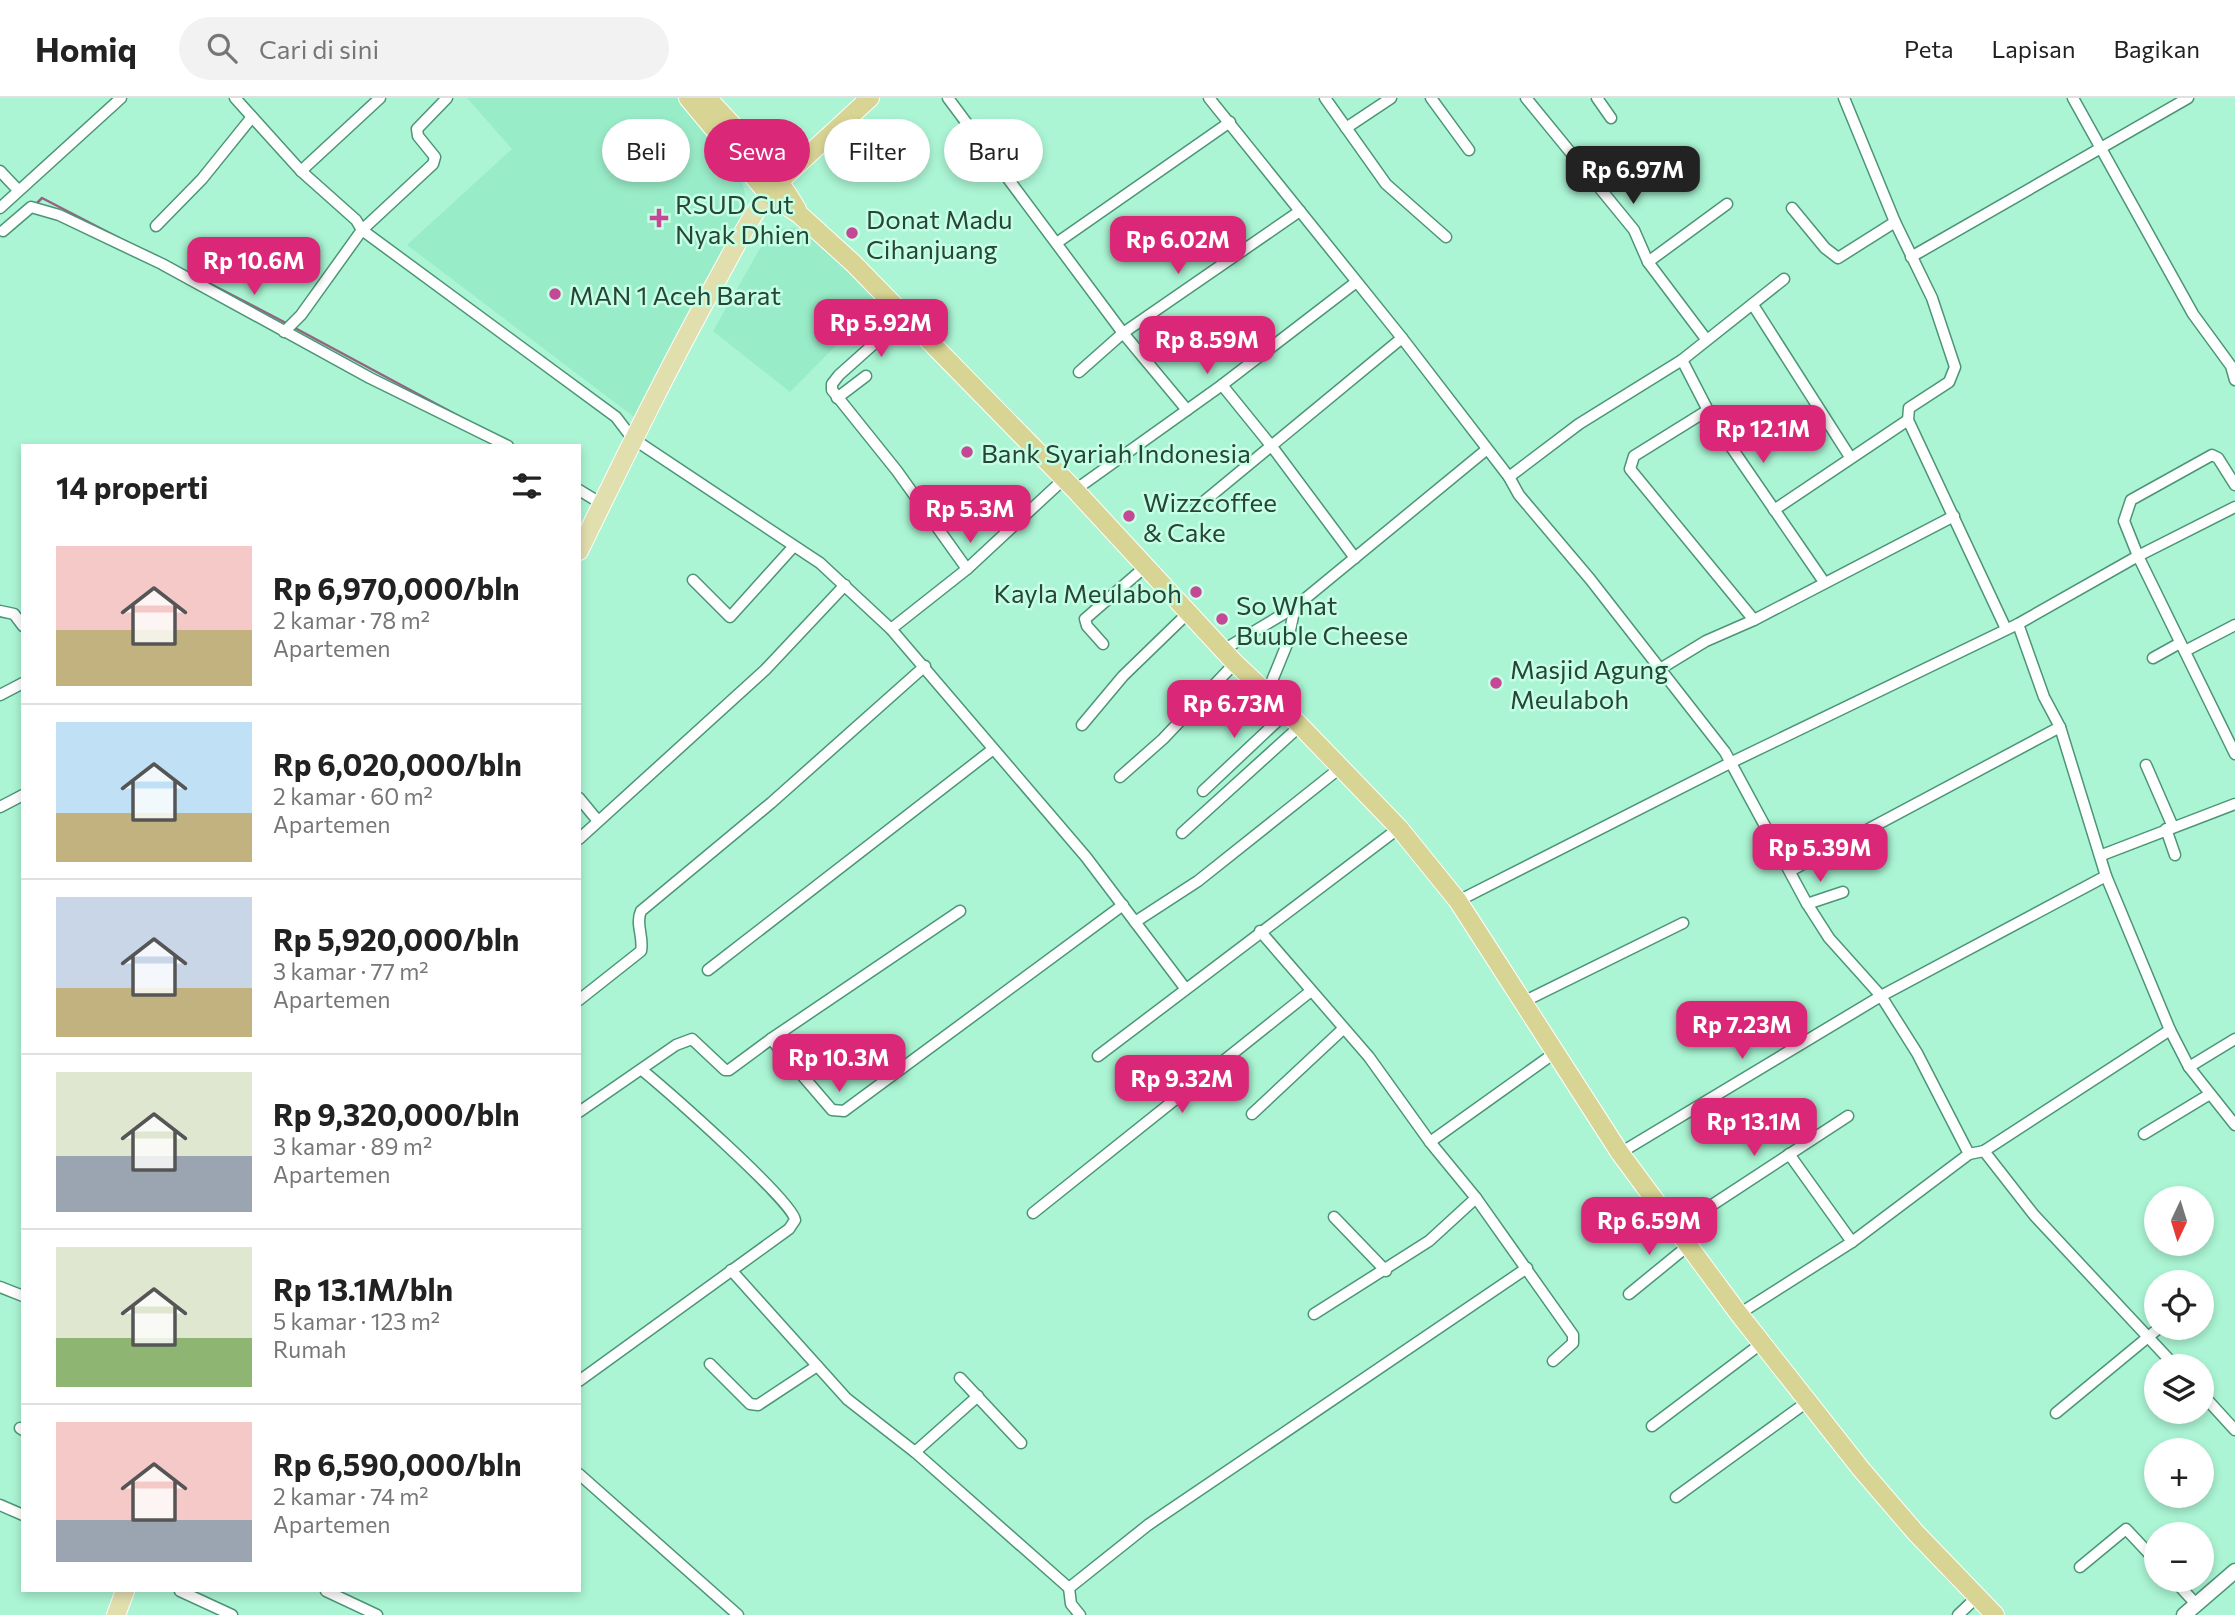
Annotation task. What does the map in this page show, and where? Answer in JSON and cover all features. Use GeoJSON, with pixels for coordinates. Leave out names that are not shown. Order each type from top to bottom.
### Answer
{"type":"FeatureCollection","features":[{"type":"Feature","properties":{"kind":"highway"},"geometry":{"type":"LineString","coordinates":[[688,98],[799,214],[1070,484],[1229,657],[1287,712],[1399,828],[1458,901],[1620,1153],[1739,1314],[1807,1402],[1916,1532],[1995,1615]]}},
{"type":"Feature","properties":{"kind":"highway"},"geometry":{"type":"LineString","coordinates":[[707,98],[774,187]]}},
{"type":"Feature","properties":{"kind":"highway"},"geometry":{"type":"LineString","coordinates":[[774,187],[870,98]]}},
{"type":"Feature","properties":{"kind":"main road"},"geometry":{"type":"LineString","coordinates":[[581,547],[632,438],[732,252],[774,187]]}},
{"type":"Feature","properties":{"kind":"main road"},"geometry":{"type":"LineString","coordinates":[[116,1615],[125,1592]]}},
{"type":"Feature","properties":{"kind":"street"},"geometry":{"type":"LineString","coordinates":[[0,208],[121,98]]}},
{"type":"Feature","properties":{"kind":"street"},"geometry":{"type":"LineString","coordinates":[[301,171],[380,98]]}},
{"type":"Feature","properties":{"kind":"street"},"geometry":{"type":"LineString","coordinates":[[284,332],[297,319],[362,230],[433,164],[435,157],[418,136],[417,129],[447,98]]}},
{"type":"Feature","properties":{"kind":"street"},"geometry":{"type":"LineString","coordinates":[[948,98],[1058,242],[1123,334],[1187,410]]}},
{"type":"Feature","properties":{"kind":"street"},"geometry":{"type":"LineString","coordinates":[[1209,98],[1402,338],[1509,477],[1519,495],[1725,752],[1807,904],[1829,938],[1881,996],[1917,1053],[1969,1154]]}},
{"type":"Feature","properties":{"kind":"street"},"geometry":{"type":"LineString","coordinates":[[1325,98],[1386,184],[1446,237]]}},
{"type":"Feature","properties":{"kind":"street"},"geometry":{"type":"LineString","coordinates":[[1346,128],[1391,98]]}},
{"type":"Feature","properties":{"kind":"street"},"geometry":{"type":"LineString","coordinates":[[1431,98],[1469,150]]}},
{"type":"Feature","properties":{"kind":"street"},"geometry":{"type":"LineString","coordinates":[[1526,98],[1634,230],[1648,262],[1706,339]]}},
{"type":"Feature","properties":{"kind":"street"},"geometry":{"type":"LineString","coordinates":[[1597,98],[1611,118]]}},
{"type":"Feature","properties":{"kind":"street"},"geometry":{"type":"LineString","coordinates":[[1844,98],[1895,222],[1917,255],[1955,367],[1949,382],[1909,408],[1908,420],[2006,629]]}},
{"type":"Feature","properties":{"kind":"street"},"geometry":{"type":"LineString","coordinates":[[2073,98],[2193,314],[2231,366],[2235,380]]}},
{"type":"Feature","properties":{"kind":"street"},"geometry":{"type":"LineString","coordinates":[[1917,255],[2188,98]]}},
{"type":"Feature","properties":{"kind":"street"},"geometry":{"type":"LineString","coordinates":[[239,99],[251,117],[301,171],[356,220],[362,230],[616,417],[632,438],[794,546],[845,584],[925,666],[992,750],[1086,857],[1185,988]]}},
{"type":"Feature","properties":{"kind":"street"},"geometry":{"type":"LineString","coordinates":[[156,226],[202,179],[251,117]]}},
{"type":"Feature","properties":{"kind":"street"},"geometry":{"type":"LineString","coordinates":[[1058,242],[1230,122]]}},
{"type":"Feature","properties":{"kind":"street"},"geometry":{"type":"LineString","coordinates":[[0,171],[18,190]]}},
{"type":"Feature","properties":{"kind":"street"},"geometry":{"type":"LineString","coordinates":[[1648,262],[1727,204]]}},
{"type":"Feature","properties":{"kind":"street"},"geometry":{"type":"LineString","coordinates":[[3,231],[31,207],[48,211],[162,264],[284,332],[502,444]]}},
{"type":"Feature","properties":{"kind":"street"},"geometry":{"type":"LineString","coordinates":[[1792,208],[1825,248],[1838,258],[1895,222]]}},
{"type":"Feature","properties":{"kind":"street"},"geometry":{"type":"LineString","coordinates":[[1079,372],[1123,334],[1300,211]]}},
{"type":"Feature","properties":{"kind":"street"},"geometry":{"type":"LineString","coordinates":[[1509,477],[1579,424],[1682,360],[1784,279]]}},
{"type":"Feature","properties":{"kind":"street"},"geometry":{"type":"LineString","coordinates":[[891,629],[1070,484],[1187,410],[1356,283]]}},
{"type":"Feature","properties":{"kind":"street"},"geometry":{"type":"LineString","coordinates":[[1753,305],[1850,457]]}},
{"type":"Feature","properties":{"kind":"street"},"geometry":{"type":"LineString","coordinates":[[904,317],[839,374],[832,384],[837,398],[897,471],[967,569]]}},
{"type":"Feature","properties":{"kind":"street"},"geometry":{"type":"LineString","coordinates":[[1196,508],[1273,448],[1402,338]]}},
{"type":"Feature","properties":{"kind":"street"},"geometry":{"type":"LineString","coordinates":[[1682,360],[1708,410],[1824,582]]}},
{"type":"Feature","properties":{"kind":"street"},"geometry":{"type":"LineString","coordinates":[[837,398],[866,376]]}},
{"type":"Feature","properties":{"kind":"street"},"geometry":{"type":"LineString","coordinates":[[1222,385],[1355,558]]}},
{"type":"Feature","properties":{"kind":"street"},"geometry":{"type":"LineString","coordinates":[[1708,410],[1634,456],[1630,469],[1754,620]]}},
{"type":"Feature","properties":{"kind":"street"},"geometry":{"type":"LineString","coordinates":[[1774,510],[1908,420]]}},
{"type":"Feature","properties":{"kind":"street"},"geometry":{"type":"LineString","coordinates":[[1120,777],[1163,739],[1229,657],[1295,607],[1486,450]]}},
{"type":"Feature","properties":{"kind":"street"},"geometry":{"type":"LineString","coordinates":[[2235,485],[2218,458],[2212,455],[2131,500],[2124,521],[2210,708],[2235,754]]}},
{"type":"Feature","properties":{"kind":"street"},"geometry":{"type":"LineString","coordinates":[[581,491],[602,504]]}},
{"type":"Feature","properties":{"kind":"street"},"geometry":{"type":"LineString","coordinates":[[1458,901],[1730,763],[2018,624],[2138,556],[2235,507]]}},
{"type":"Feature","properties":{"kind":"street"},"geometry":{"type":"LineString","coordinates":[[1660,669],[1706,641],[1754,620],[1954,516]]}},
{"type":"Feature","properties":{"kind":"street"},"geometry":{"type":"LineString","coordinates":[[693,580],[730,617],[794,546]]}},
{"type":"Feature","properties":{"kind":"street"},"geometry":{"type":"LineString","coordinates":[[1103,644],[1085,619],[1145,567]]}},
{"type":"Feature","properties":{"kind":"street"},"geometry":{"type":"LineString","coordinates":[[581,837],[765,670],[845,584]]}},
{"type":"Feature","properties":{"kind":"street"},"geometry":{"type":"LineString","coordinates":[[1267,693],[1287,644],[1295,607]]}},
{"type":"Feature","properties":{"kind":"street"},"geometry":{"type":"LineString","coordinates":[[0,611],[13,614],[21,624]]}},
{"type":"Feature","properties":{"kind":"street"},"geometry":{"type":"LineString","coordinates":[[1082,725],[1123,676],[1188,613]]}},
{"type":"Feature","properties":{"kind":"street"},"geometry":{"type":"LineString","coordinates":[[2018,624],[2044,697],[2060,727],[2102,855],[2106,876],[2170,1030],[2189,1067],[2235,1125]]}},
{"type":"Feature","properties":{"kind":"street"},"geometry":{"type":"LineString","coordinates":[[2153,658],[2235,625]]}},
{"type":"Feature","properties":{"kind":"street"},"geometry":{"type":"LineString","coordinates":[[581,998],[640,951],[642,943],[638,918],[641,911],[771,803],[925,666]]}},
{"type":"Feature","properties":{"kind":"street"},"geometry":{"type":"LineString","coordinates":[[0,695],[21,684]]}},
{"type":"Feature","properties":{"kind":"street"},"geometry":{"type":"LineString","coordinates":[[1203,791],[1287,712]]}},
{"type":"Feature","properties":{"kind":"street"},"geometry":{"type":"LineString","coordinates":[[1181,833],[1300,726]]}},
{"type":"Feature","properties":{"kind":"street"},"geometry":{"type":"LineString","coordinates":[[1790,871],[2060,727]]}},
{"type":"Feature","properties":{"kind":"street"},"geometry":{"type":"LineString","coordinates":[[708,970],[992,750]]}},
{"type":"Feature","properties":{"kind":"street"},"geometry":{"type":"LineString","coordinates":[[2146,765],[2169,828],[2175,855]]}},
{"type":"Feature","properties":{"kind":"street"},"geometry":{"type":"LineString","coordinates":[[1135,922],[1198,881],[1340,768]]}},
{"type":"Feature","properties":{"kind":"street"},"geometry":{"type":"LineString","coordinates":[[0,807],[21,796]]}},
{"type":"Feature","properties":{"kind":"street"},"geometry":{"type":"LineString","coordinates":[[581,800],[598,821]]}},
{"type":"Feature","properties":{"kind":"street"},"geometry":{"type":"LineString","coordinates":[[2102,855],[2235,804]]}},
{"type":"Feature","properties":{"kind":"street"},"geometry":{"type":"LineString","coordinates":[[1098,1056],[1399,828]]}},
{"type":"Feature","properties":{"kind":"street"},"geometry":{"type":"LineString","coordinates":[[1620,1153],[1881,996],[2106,876]]}},
{"type":"Feature","properties":{"kind":"street"},"geometry":{"type":"LineString","coordinates":[[1807,904],[1843,892]]}},
{"type":"Feature","properties":{"kind":"street"},"geometry":{"type":"LineString","coordinates":[[771,1039],[832,1111],[844,1111],[1123,905]]}},
{"type":"Feature","properties":{"kind":"street"},"geometry":{"type":"LineString","coordinates":[[581,1111],[676,1045],[692,1040],[725,1070],[729,1070],[960,911]]}},
{"type":"Feature","properties":{"kind":"street"},"geometry":{"type":"LineString","coordinates":[[1523,1002],[1683,923]]}},
{"type":"Feature","properties":{"kind":"street"},"geometry":{"type":"LineString","coordinates":[[1260,931],[1369,1058],[1430,1142],[1476,1198],[1573,1335],[1573,1343],[1553,1361]]}},
{"type":"Feature","properties":{"kind":"street"},"geometry":{"type":"LineString","coordinates":[[1033,1213],[1311,991]]}},
{"type":"Feature","properties":{"kind":"street"},"geometry":{"type":"LineString","coordinates":[[1252,1114],[1343,1029]]}},
{"type":"Feature","properties":{"kind":"street"},"geometry":{"type":"LineString","coordinates":[[1739,1314],[1852,1242],[1969,1154],[1984,1151],[2170,1030]]}},
{"type":"Feature","properties":{"kind":"street"},"geometry":{"type":"LineString","coordinates":[[2189,1067],[2235,1039]]}},
{"type":"Feature","properties":{"kind":"street"},"geometry":{"type":"LineString","coordinates":[[1430,1142],[1556,1052]]}},
{"type":"Feature","properties":{"kind":"street"},"geometry":{"type":"LineString","coordinates":[[581,1379],[789,1229],[795,1220],[793,1210],[709,1128],[642,1070]]}},
{"type":"Feature","properties":{"kind":"street"},"geometry":{"type":"LineString","coordinates":[[2144,1134],[2210,1094]]}},
{"type":"Feature","properties":{"kind":"street"},"geometry":{"type":"LineString","coordinates":[[1677,1228],[1848,1116]]}},
{"type":"Feature","properties":{"kind":"street"},"geometry":{"type":"LineString","coordinates":[[1984,1151],[2034,1215],[2144,1334]]}},
{"type":"Feature","properties":{"kind":"street"},"geometry":{"type":"LineString","coordinates":[[1788,1154],[1852,1242]]}},
{"type":"Feature","properties":{"kind":"street"},"geometry":{"type":"LineString","coordinates":[[1314,1314],[1386,1271],[1429,1241],[1476,1198]]}},
{"type":"Feature","properties":{"kind":"street"},"geometry":{"type":"LineString","coordinates":[[1334,1217],[1386,1271]]}},
{"type":"Feature","properties":{"kind":"street"},"geometry":{"type":"LineString","coordinates":[[1629,1294],[1689,1245]]}},
{"type":"Feature","properties":{"kind":"street"},"geometry":{"type":"LineString","coordinates":[[1069,1588],[1148,1525],[1527,1268]]}},
{"type":"Feature","properties":{"kind":"street"},"geometry":{"type":"LineString","coordinates":[[731,1270],[847,1399],[915,1452],[1069,1588],[1071,1604],[1080,1615]]}},
{"type":"Feature","properties":{"kind":"street"},"geometry":{"type":"LineString","coordinates":[[0,1287],[21,1295]]}},
{"type":"Feature","properties":{"kind":"street"},"geometry":{"type":"LineString","coordinates":[[2056,1413],[2144,1340]]}},
{"type":"Feature","properties":{"kind":"street"},"geometry":{"type":"LineString","coordinates":[[2150,1340],[2163,1354]]}},
{"type":"Feature","properties":{"kind":"street"},"geometry":{"type":"LineString","coordinates":[[1652,1426],[1762,1343]]}},
{"type":"Feature","properties":{"kind":"street"},"geometry":{"type":"LineString","coordinates":[[710,1364],[750,1404],[758,1405],[817,1366]]}},
{"type":"Feature","properties":{"kind":"street"},"geometry":{"type":"LineString","coordinates":[[960,1378],[1021,1443]]}},
{"type":"Feature","properties":{"kind":"street"},"geometry":{"type":"LineString","coordinates":[[915,1452],[978,1396]]}},
{"type":"Feature","properties":{"kind":"street"},"geometry":{"type":"LineString","coordinates":[[1676,1497],[1807,1402]]}},
{"type":"Feature","properties":{"kind":"street"},"geometry":{"type":"LineString","coordinates":[[2214,1407],[2235,1430]]}},
{"type":"Feature","properties":{"kind":"street"},"geometry":{"type":"LineString","coordinates":[[581,1476],[738,1615]]}},
{"type":"Feature","properties":{"kind":"street"},"geometry":{"type":"LineString","coordinates":[[0,1505],[21,1514]]}},
{"type":"Feature","properties":{"kind":"street"},"geometry":{"type":"LineString","coordinates":[[2080,1567],[2121,1530],[2127,1528],[2144,1547]]}},
{"type":"Feature","properties":{"kind":"street"},"geometry":{"type":"LineString","coordinates":[[2184,1615],[2235,1571]]}},
{"type":"Feature","properties":{"kind":"street"},"geometry":{"type":"LineString","coordinates":[[182,1592],[232,1615]]}},
{"type":"Feature","properties":{"kind":"street"},"geometry":{"type":"LineString","coordinates":[[329,1592],[377,1615]]}},
{"type":"Feature","properties":{"kind":"street"},"geometry":{"type":"LineString","coordinates":[[2185,1592],[2196,1604]]}},
{"type":"Feature","properties":{"kind":"street"},"geometry":{"type":"LineString","coordinates":[[1958,1615],[1978,1596]]}},
{"type":"Feature","properties":{"kind":"shaded area"},"geometry":{"type":"Polygon","coordinates":[[[467,98],[678,98],[704,127],[704,182],[743,182],[747,206],[742,230],[638,420],[407,245],[512,149],[467,98]]]}},
{"type":"Feature","properties":{"kind":"shaded area"},"geometry":{"type":"Polygon","coordinates":[[[810,227],[882,299],[790,392],[713,331],[767,236],[784,228],[810,227]]]}},
{"type":"Feature","properties":{"kind":"waterway"},"geometry":{"type":"LineString","coordinates":[[35,205],[42,198],[127,242]]}},
{"type":"Feature","properties":{"kind":"waterway"},"geometry":{"type":"LineString","coordinates":[[199,278],[286,323]]}},
{"type":"Feature","properties":{"kind":"waterway"},"geometry":{"type":"LineString","coordinates":[[295,328],[468,421]]}},
{"type":"Feature","properties":{"kind":"place","name":"RSUD Cut Nyak Dhien"},"geometry":{"type":"Point","coordinates":[659,218]}},
{"type":"Feature","properties":{"kind":"place","name":"Donat Madu Cihanjuang"},"geometry":{"type":"Point","coordinates":[852,233]}},
{"type":"Feature","properties":{"kind":"place","name":"MAN 1 Aceh Barat"},"geometry":{"type":"Point","coordinates":[555,294]}},
{"type":"Feature","properties":{"kind":"place","name":"Bank Syariah Indonesia"},"geometry":{"type":"Point","coordinates":[967,452]}},
{"type":"Feature","properties":{"kind":"place","name":"Wizzcoffee & Cake"},"geometry":{"type":"Point","coordinates":[1129,516]}},
{"type":"Feature","properties":{"kind":"place","name":"Kayla Meulaboh"},"geometry":{"type":"Point","coordinates":[1196,592]}},
{"type":"Feature","properties":{"kind":"place","name":"So What Buuble Cheese"},"geometry":{"type":"Point","coordinates":[1222,619]}},
{"type":"Feature","properties":{"kind":"place","name":"Masjid Agung Meulaboh"},"geometry":{"type":"Point","coordinates":[1496,683]}}]}
